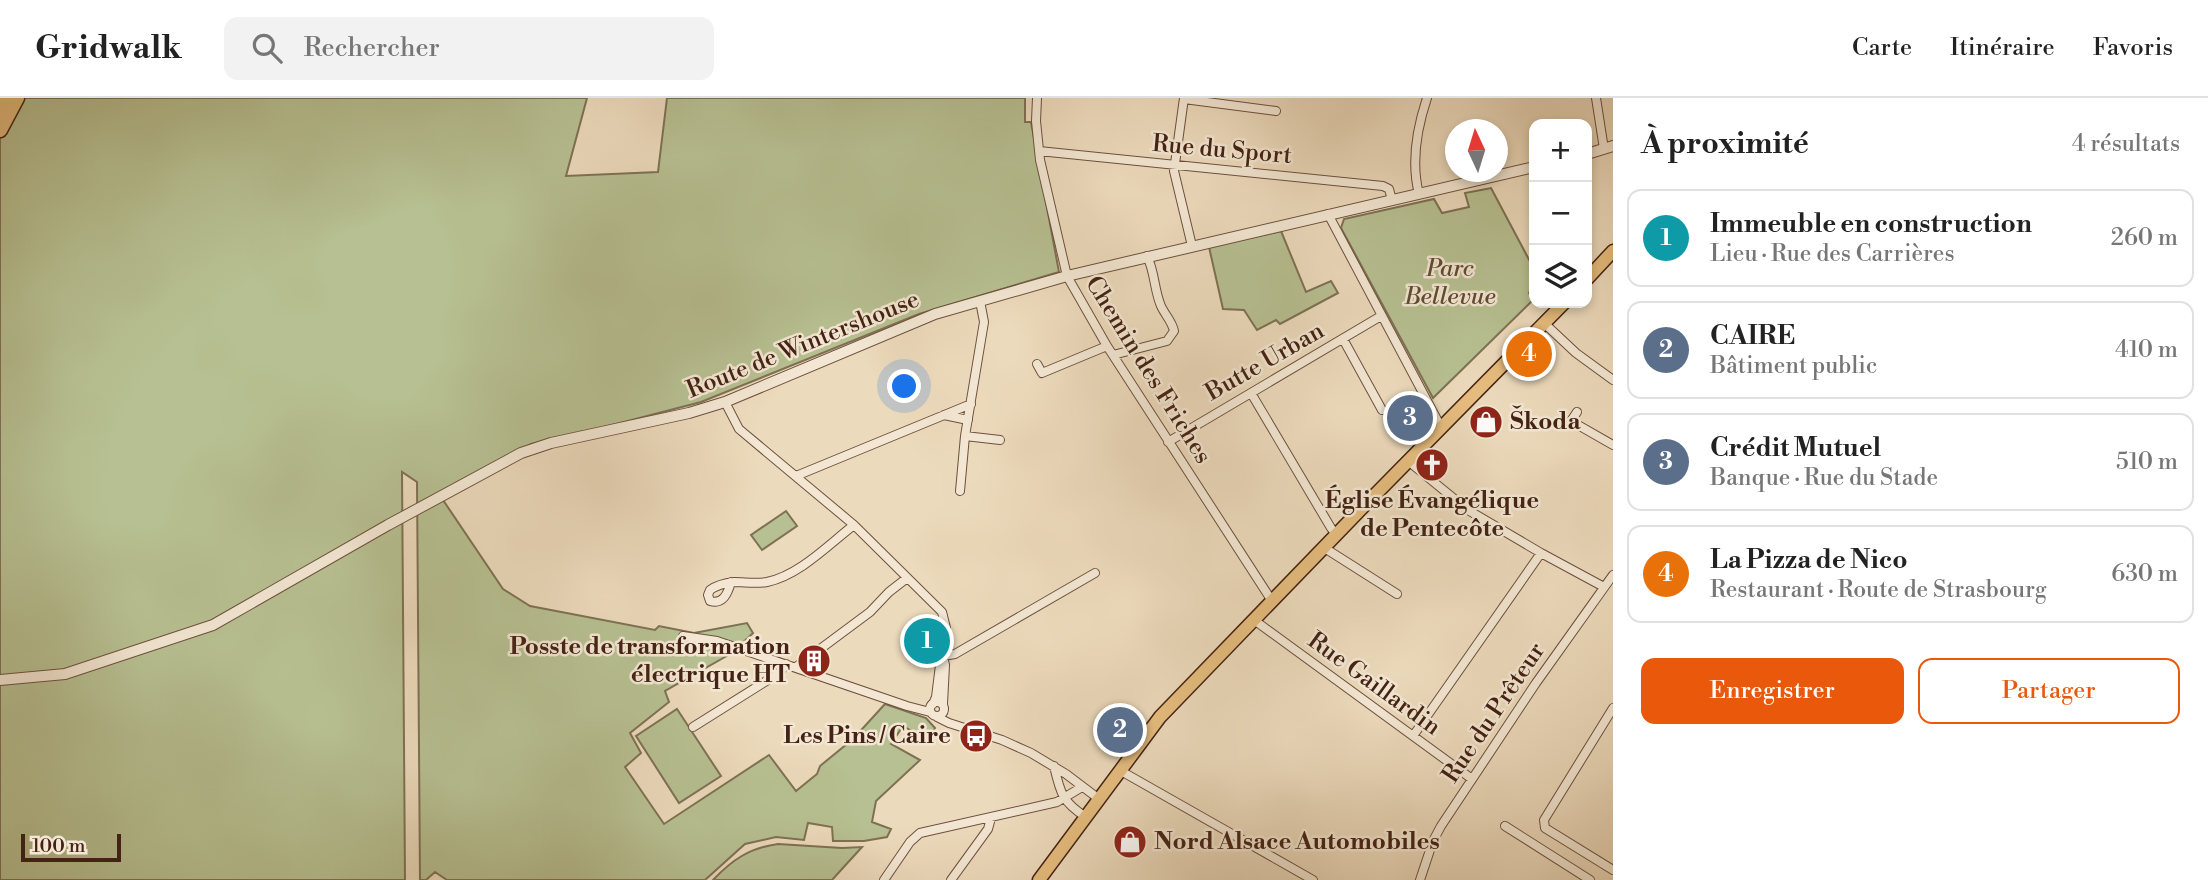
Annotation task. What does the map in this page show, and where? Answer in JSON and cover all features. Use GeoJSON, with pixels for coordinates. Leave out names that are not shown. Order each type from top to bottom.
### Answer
{"type":"FeatureCollection","features":[{"type":"Feature","properties":{"kind":"highway"},"geometry":{"type":"LineString","coordinates":[[0,109],[5,98]]}},
{"type":"Feature","properties":{"kind":"highway"},"geometry":{"type":"LineString","coordinates":[[0,130],[16,98]]}},
{"type":"Feature","properties":{"kind":"main road"},"geometry":{"type":"LineString","coordinates":[[1592,274],[1613,251]]}},
{"type":"Feature","properties":{"kind":"main road"},"geometry":{"type":"LineString","coordinates":[[1039,880],[1160,717],[1559,308]]}},
{"type":"Feature","properties":{"kind":"street","name":"Chemin des Friches"},"geometry":{"type":"LineString","coordinates":[[1037,98],[1039,151],[1067,276],[1107,346],[1272,601]]}},
{"type":"Feature","properties":{"kind":"street"},"geometry":{"type":"LineString","coordinates":[[1419,194],[1415,174],[1419,120],[1427,98]]}},
{"type":"Feature","properties":{"kind":"street"},"geometry":{"type":"LineString","coordinates":[[1592,152],[1609,147],[1596,98]]}},
{"type":"Feature","properties":{"kind":"street"},"geometry":{"type":"LineString","coordinates":[[1192,246],[1174,171],[1184,99],[1276,111]]}},
{"type":"Feature","properties":{"kind":"street","name":"Rue du Sport"},"geometry":{"type":"LineString","coordinates":[[1039,151],[1383,186],[1389,190],[1392,200]]}},
{"type":"Feature","properties":{"kind":"street","name":"Route de Wintershouse"},"geometry":{"type":"LineString","coordinates":[[0,680],[65,674],[213,625],[521,453],[551,443],[689,413],[725,402],[936,314],[1147,256],[1529,168]]}},
{"type":"Feature","properties":{"kind":"street"},"geometry":{"type":"LineString","coordinates":[[1328,214],[1441,427]]}},
{"type":"Feature","properties":{"kind":"street"},"geometry":{"type":"LineString","coordinates":[[1113,355],[1167,341],[1174,331],[1160,306],[1152,265],[1147,256]]}},
{"type":"Feature","properties":{"kind":"street"},"geometry":{"type":"LineString","coordinates":[[960,491],[965,436],[984,322],[980,301]]}},
{"type":"Feature","properties":{"kind":"street","name":"Butte Urban"},"geometry":{"type":"LineString","coordinates":[[1168,442],[1381,316]]}},
{"type":"Feature","properties":{"kind":"street"},"geometry":{"type":"LineString","coordinates":[[1544,323],[1576,353],[1613,380]]}},
{"type":"Feature","properties":{"kind":"street"},"geometry":{"type":"LineString","coordinates":[[1343,339],[1382,410]]}},
{"type":"Feature","properties":{"kind":"street"},"geometry":{"type":"LineString","coordinates":[[1037,364],[1042,373],[1107,346]]}},
{"type":"Feature","properties":{"kind":"street"},"geometry":{"type":"LineString","coordinates":[[1251,393],[1336,534]]}},
{"type":"Feature","properties":{"kind":"street"},"geometry":{"type":"LineString","coordinates":[[683,636],[716,641],[908,706],[933,709],[942,716],[946,623],[943,612],[854,525],[738,429],[725,402]]}},
{"type":"Feature","properties":{"kind":"street"},"geometry":{"type":"LineString","coordinates":[[796,476],[971,404]]}},
{"type":"Feature","properties":{"kind":"street"},"geometry":{"type":"LineString","coordinates":[[1577,412],[1571,421],[1613,445]]}},
{"type":"Feature","properties":{"kind":"street"},"geometry":{"type":"LineString","coordinates":[[944,415],[968,420]]}},
{"type":"Feature","properties":{"kind":"street"},"geometry":{"type":"LineString","coordinates":[[965,436],[1000,440]]}},
{"type":"Feature","properties":{"kind":"street"},"geometry":{"type":"LineString","coordinates":[[1408,461],[1468,510],[1541,553],[1610,581]]}},
{"type":"Feature","properties":{"kind":"street"},"geometry":{"type":"LineString","coordinates":[[731,582],[777,579],[808,561],[854,525]]}},
{"type":"Feature","properties":{"kind":"street"},"geometry":{"type":"LineString","coordinates":[[1323,547],[1397,594]]}},
{"type":"Feature","properties":{"kind":"street"},"geometry":{"type":"LineString","coordinates":[[1413,736],[1541,553]]}},
{"type":"Feature","properties":{"kind":"street"},"geometry":{"type":"LineString","coordinates":[[933,709],[944,653],[971,645],[1094,573]]}},
{"type":"Feature","properties":{"kind":"street"},"geometry":{"type":"LineString","coordinates":[[796,667],[870,612],[907,578]]}},
{"type":"Feature","properties":{"kind":"street","name":"Rue du Prêteur"},"geometry":{"type":"LineString","coordinates":[[1420,880],[1437,833],[1536,682],[1610,581]]}},
{"type":"Feature","properties":{"kind":"street","name":"Rue Gaillardin"},"geometry":{"type":"LineString","coordinates":[[1254,620],[1472,779]]}},
{"type":"Feature","properties":{"kind":"street"},"geometry":{"type":"LineString","coordinates":[[693,727],[779,673],[786,664]]}},
{"type":"Feature","properties":{"kind":"street"},"geometry":{"type":"LineString","coordinates":[[933,709],[939,702],[955,719],[1015,745],[1054,766],[1098,799]]}},
{"type":"Feature","properties":{"kind":"street"},"geometry":{"type":"LineString","coordinates":[[1613,708],[1544,820],[1545,828],[1613,870]]}},
{"type":"Feature","properties":{"kind":"street"},"geometry":{"type":"LineString","coordinates":[[933,709],[949,723],[974,729]]}},
{"type":"Feature","properties":{"kind":"street"},"geometry":{"type":"LineString","coordinates":[[1054,766],[1063,799],[1086,817]]}},
{"type":"Feature","properties":{"kind":"street"},"geometry":{"type":"LineString","coordinates":[[1121,771],[1313,880]]}},
{"type":"Feature","properties":{"kind":"street"},"geometry":{"type":"LineString","coordinates":[[884,880],[909,842],[920,833],[1057,802],[1082,787]]}},
{"type":"Feature","properties":{"kind":"street"},"geometry":{"type":"LineString","coordinates":[[951,880],[988,829],[991,818]]}},
{"type":"Feature","properties":{"kind":"street"},"geometry":{"type":"LineString","coordinates":[[1505,826],[1590,880]]}},
{"type":"Feature","properties":{"kind":"green space"},"geometry":{"type":"Polygon","coordinates":[[[0,98],[587,98],[566,176],[658,172],[667,98],[1025,98],[1025,122],[1031,122],[1059,272],[919,314],[701,402],[531,444],[443,500],[503,589],[530,606],[655,630],[659,626],[694,633],[747,623],[753,633],[732,653],[665,691],[669,702],[630,733],[641,753],[625,767],[664,824],[769,755],[796,791],[817,774],[820,766],[853,739],[885,704],[926,718],[935,728],[929,741],[903,726],[891,744],[920,760],[876,801],[872,822],[891,829],[887,837],[864,841],[833,841],[832,827],[808,823],[804,840],[776,837],[745,844],[705,880],[447,880],[435,872],[426,880],[420,880],[417,482],[402,472],[405,880],[0,880],[0,98]]]}},
{"type":"Feature","properties":{"kind":"green space","name":"Parc Bellevue"},"geometry":{"type":"Polygon","coordinates":[[[1491,188],[1529,260],[1529,304],[1433,398],[1341,228],[1344,219],[1434,199],[1442,213],[1469,207],[1465,193],[1491,188]]]}},
{"type":"Feature","properties":{"kind":"green space"},"geometry":{"type":"Polygon","coordinates":[[[1281,231],[1306,292],[1331,281],[1338,293],[1280,324],[1276,320],[1257,330],[1244,310],[1223,309],[1209,247],[1281,231]]]}},
{"type":"Feature","properties":{"kind":"green space"},"geometry":{"type":"Polygon","coordinates":[[[786,511],[797,526],[762,550],[751,535],[786,511]]]}},
{"type":"Feature","properties":{"kind":"green space"},"geometry":{"type":"Polygon","coordinates":[[[677,709],[721,776],[679,803],[636,736],[677,709]]]}},
{"type":"Feature","properties":{"kind":"green space"},"geometry":{"type":"Polygon","coordinates":[[[778,844],[862,847],[832,880],[713,880],[742,856],[758,848],[778,844]]]}},
{"type":"Feature","properties":{"kind":"place","name":"La Pizza de Nico"},"geometry":{"type":"Point","coordinates":[1529,354]}},
{"type":"Feature","properties":{"kind":"place","name":"Crédit Mutuel"},"geometry":{"type":"Point","coordinates":[1410,418]}},
{"type":"Feature","properties":{"kind":"place","name":"Škoda"},"geometry":{"type":"Point","coordinates":[1486,422]}},
{"type":"Feature","properties":{"kind":"place","name":"Église Évangélique de Pentecôte"},"geometry":{"type":"Point","coordinates":[1432,465]}},
{"type":"Feature","properties":{"kind":"place","name":"Immeuble en construction"},"geometry":{"type":"Point","coordinates":[927,641]}},
{"type":"Feature","properties":{"kind":"place","name":"Posste de transformation électrique HT"},"geometry":{"type":"Point","coordinates":[814,661]}},
{"type":"Feature","properties":{"kind":"place","name":"CAIRE"},"geometry":{"type":"Point","coordinates":[1120,730]}},
{"type":"Feature","properties":{"kind":"place","name":"Les Pins / Caire"},"geometry":{"type":"Point","coordinates":[976,736]}},
{"type":"Feature","properties":{"kind":"place","name":"Nord Alsace Automobiles"},"geometry":{"type":"Point","coordinates":[1130,842]}}]}
